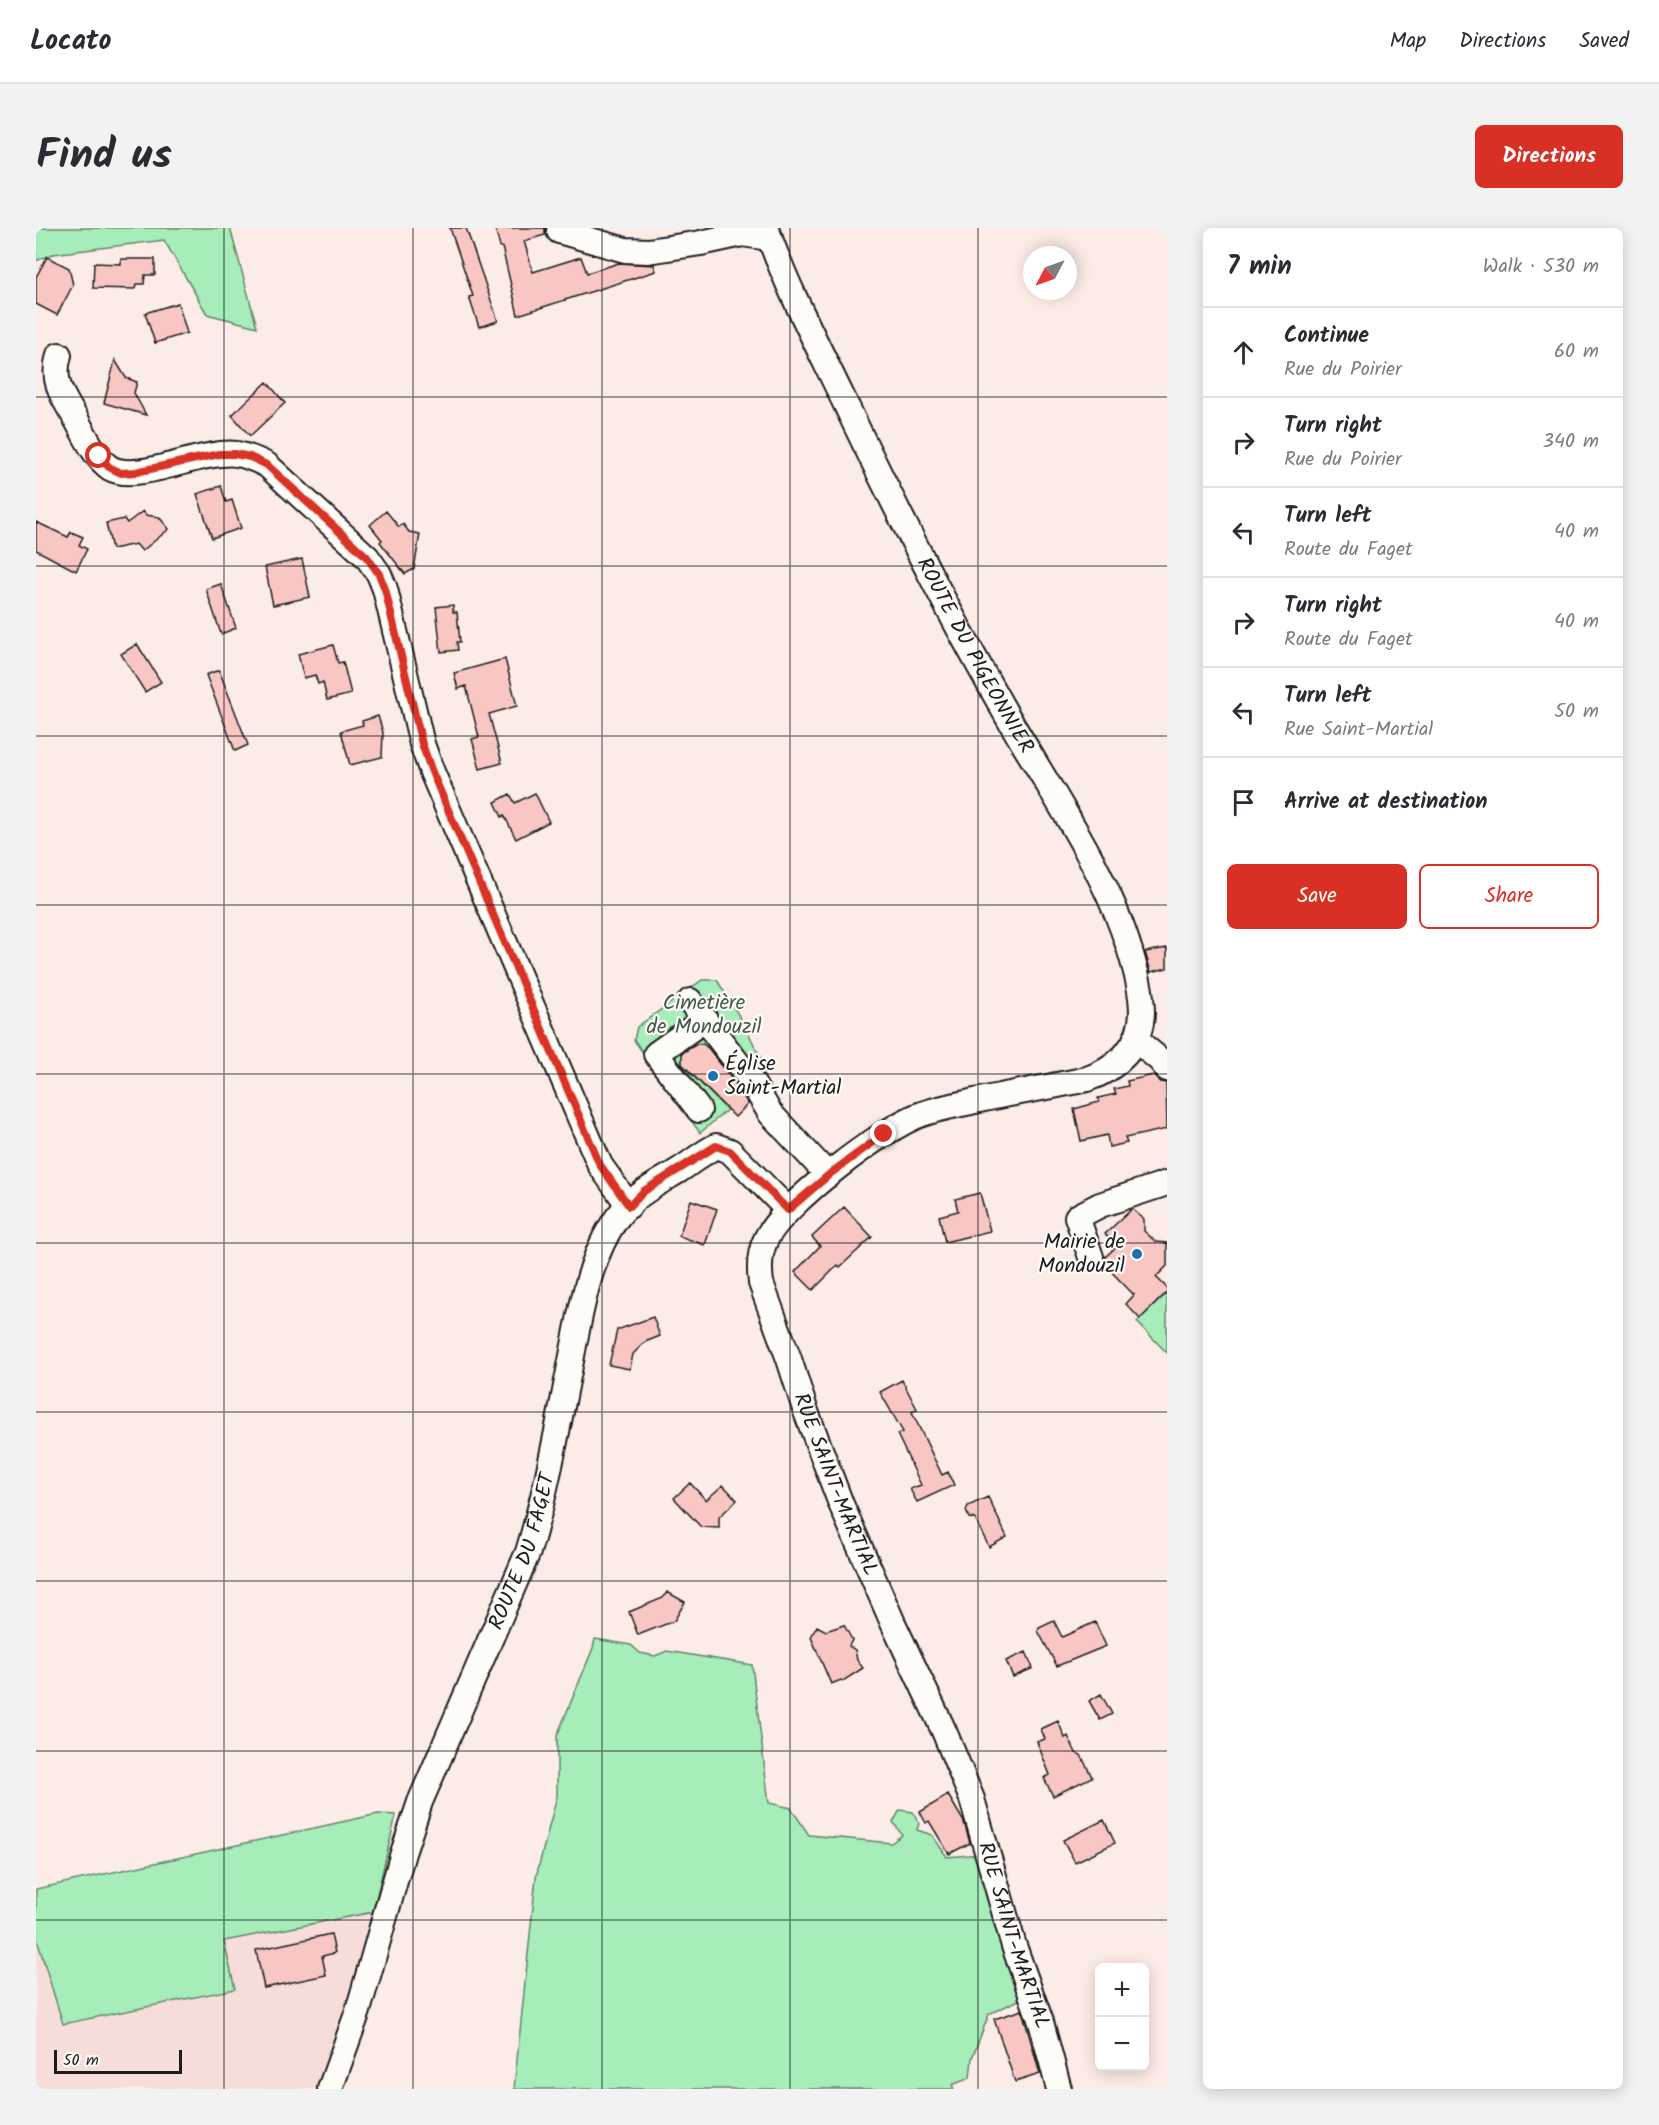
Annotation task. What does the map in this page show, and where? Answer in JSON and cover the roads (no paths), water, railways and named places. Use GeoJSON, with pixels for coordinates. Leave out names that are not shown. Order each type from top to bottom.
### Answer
{"type":"FeatureCollection","features":[{"type":"Feature","properties":{"kind":"street"},"geometry":{"type":"LineString","coordinates":[[559,231],[625,250],[648,251],[725,234],[768,233]]}},
{"type":"Feature","properties":{"kind":"street","name":"ROUTE DU PIGEONNIER"},"geometry":{"type":"LineString","coordinates":[[768,233],[828,367],[950,613],[1026,750],[1079,837],[1125,934],[1140,991],[1142,1013],[1140,1027],[1136,1040],[1126,1056],[1102,1074]]}},
{"type":"Feature","properties":{"kind":"street"},"geometry":{"type":"LineString","coordinates":[[59,356],[55,369],[62,395],[99,456],[109,467],[121,473],[136,472],[219,454],[250,457],[267,465],[367,557],[379,574],[385,589],[422,744],[432,772],[600,1165],[602,1190],[609,1207],[623,1212]]}},
{"type":"Feature","properties":{"kind":"street"},"geometry":{"type":"LineString","coordinates":[[699,1110],[656,1054],[698,1010],[750,1079],[770,1113],[828,1175]]}},
{"type":"Feature","properties":{"kind":"street"},"geometry":{"type":"LineString","coordinates":[[1136,1040],[1167,1069]]}},
{"type":"Feature","properties":{"kind":"street","name":"RUE SAINT-MARTIAL"},"geometry":{"type":"LineString","coordinates":[[1059,2089],[1041,2022],[1014,1946],[972,1799],[944,1731],[893,1623],[841,1504],[805,1409],[761,1283],[759,1270],[763,1248],[773,1227],[788,1210],[828,1175],[905,1121],[956,1105],[1088,1079],[1102,1074]]}},
{"type":"Feature","properties":{"kind":"street","name":"ROUTE DU FAGET"},"geometry":{"type":"LineString","coordinates":[[330,2089],[358,2011],[420,1802],[528,1552],[540,1514],[580,1319],[601,1246],[623,1212],[644,1191],[716,1146],[730,1151],[788,1210]]}},
{"type":"Feature","properties":{"kind":"street"},"geometry":{"type":"LineString","coordinates":[[1091,1257],[1077,1217],[1100,1205],[1167,1183]]}},
{"type":"Feature","properties":{"kind":"place","name":"Église Saint-Martial"},"geometry":{"type":"Point","coordinates":[713,1076]}},
{"type":"Feature","properties":{"kind":"place","name":"Mairie de Mondouzil"},"geometry":{"type":"Point","coordinates":[1137,1254]}},
{"type":"Feature","properties":{"kind":"park label","name":"Cimetière de Mondouzil"},"geometry":{"type":"Point","coordinates":[704,1015]}}]}
